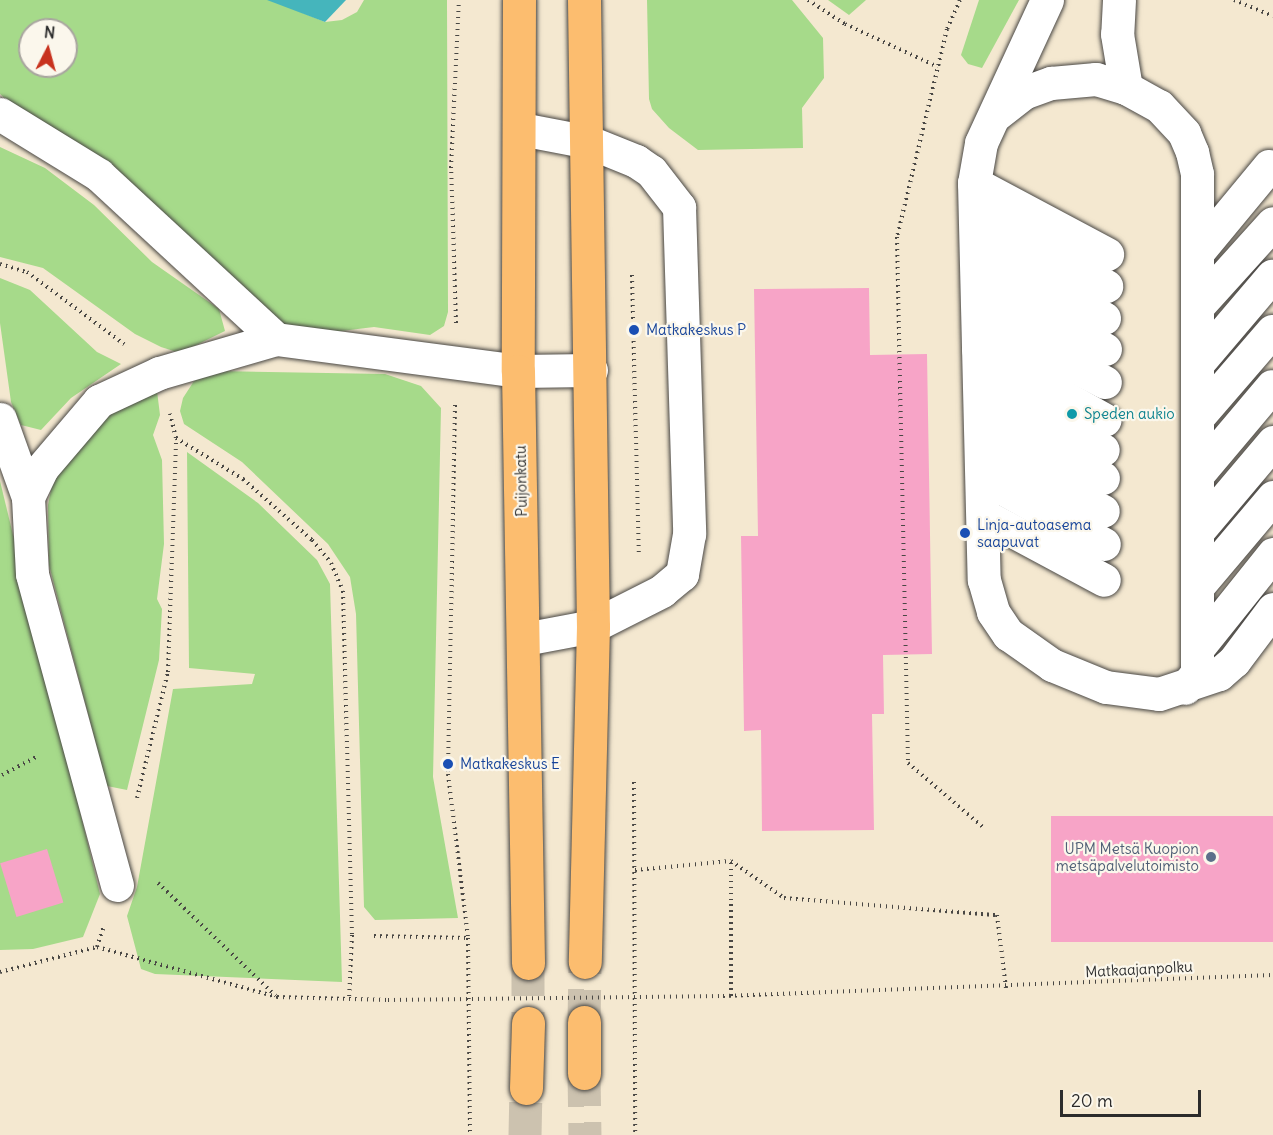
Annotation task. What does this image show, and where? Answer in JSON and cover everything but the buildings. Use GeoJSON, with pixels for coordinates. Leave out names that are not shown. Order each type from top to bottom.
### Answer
{"type":"FeatureCollection","features":[{"type":"Feature","properties":{"kind":"main road","name":"Puijonkatu"},"geometry":{"type":"LineString","coordinates":[[519,0],[521,129],[518,371],[528,963]]}},
{"type":"Feature","properties":{"kind":"main road"},"geometry":{"type":"LineString","coordinates":[[584,0],[589,142],[586,231],[591,370],[593,626],[585,962]]}},
{"type":"Feature","properties":{"kind":"main road"},"geometry":{"type":"LineString","coordinates":[[584,1022],[584,1073]]}},
{"type":"Feature","properties":{"kind":"main road"},"geometry":{"type":"LineString","coordinates":[[526,1088],[528,1023]]}},
{"type":"Feature","properties":{"kind":"lane"},"geometry":{"type":"LineString","coordinates":[[1047,0],[981,143],[974,183],[984,580],[993,612],[1008,634],[1052,665],[1106,687],[1159,694],[1185,688],[1219,674],[1234,661],[1273,609]]}},
{"type":"Feature","properties":{"kind":"lane"},"geometry":{"type":"LineString","coordinates":[[1119,0],[1117,34],[1126,88]]}},
{"type":"Feature","properties":{"kind":"lane"},"geometry":{"type":"LineString","coordinates":[[993,117],[1023,93],[1051,83],[1096,79],[1126,88],[1159,106],[1184,133],[1197,174],[1197,649],[1196,679],[1185,688]]}},
{"type":"Feature","properties":{"kind":"lane"},"geometry":{"type":"LineString","coordinates":[[0,114],[99,175],[276,339]]}},
{"type":"Feature","properties":{"kind":"lane"},"geometry":{"type":"LineString","coordinates":[[521,129],[589,142],[651,171],[679,207],[689,534],[682,574],[662,591],[593,626],[524,639]]}},
{"type":"Feature","properties":{"kind":"lane"},"geometry":{"type":"LineString","coordinates":[[1197,253],[1269,166]]}},
{"type":"Feature","properties":{"kind":"lane"},"geometry":{"type":"LineString","coordinates":[[974,183],[1107,254]]}},
{"type":"Feature","properties":{"kind":"lane"},"geometry":{"type":"LineString","coordinates":[[1197,307],[1272,223]]}},
{"type":"Feature","properties":{"kind":"lane"},"geometry":{"type":"LineString","coordinates":[[976,235],[1106,286]]}},
{"type":"Feature","properties":{"kind":"lane"},"geometry":{"type":"LineString","coordinates":[[976,235],[1104,334],[977,283]]}},
{"type":"Feature","properties":{"kind":"lane"},"geometry":{"type":"LineString","coordinates":[[1197,364],[1272,276]]}},
{"type":"Feature","properties":{"kind":"lane"},"geometry":{"type":"LineString","coordinates":[[978,316],[1105,382]]}},
{"type":"Feature","properties":{"kind":"lane"},"geometry":{"type":"LineString","coordinates":[[1197,418],[1272,331]]}},
{"type":"Feature","properties":{"kind":"lane"},"geometry":{"type":"LineString","coordinates":[[28,497],[42,468],[99,401],[159,373],[276,339],[518,371],[591,370]]}},
{"type":"Feature","properties":{"kind":"lane"},"geometry":{"type":"LineString","coordinates":[[978,349],[1103,449],[980,397]]}},
{"type":"Feature","properties":{"kind":"lane"},"geometry":{"type":"LineString","coordinates":[[1197,475],[1272,386]]}},
{"type":"Feature","properties":{"kind":"lane"},"geometry":{"type":"LineString","coordinates":[[0,418],[28,497],[32,574],[117,885]]}},
{"type":"Feature","properties":{"kind":"lane"},"geometry":{"type":"LineString","coordinates":[[1197,532],[1273,442]]}},
{"type":"Feature","properties":{"kind":"lane"},"geometry":{"type":"LineString","coordinates":[[982,463],[1103,511]]}},
{"type":"Feature","properties":{"kind":"lane"},"geometry":{"type":"LineString","coordinates":[[982,463],[1104,544]]}},
{"type":"Feature","properties":{"kind":"lane"},"geometry":{"type":"LineString","coordinates":[[1197,587],[1273,497]]}},
{"type":"Feature","properties":{"kind":"lane"},"geometry":{"type":"LineString","coordinates":[[983,515],[1104,580]]}},
{"type":"Feature","properties":{"kind":"lane"},"geometry":{"type":"LineString","coordinates":[[1197,649],[1273,554]]}},
{"type":"Feature","properties":{"kind":"path"},"geometry":{"type":"LineString","coordinates":[[459,0],[451,168],[457,363],[450,546],[448,774],[468,938],[470,1135]]}},
{"type":"Feature","properties":{"kind":"path"},"geometry":{"type":"LineString","coordinates":[[808,0],[845,24],[938,67]]}},
{"type":"Feature","properties":{"kind":"path"},"geometry":{"type":"LineString","coordinates":[[960,0],[947,29],[897,237],[908,762],[984,828]]}},
{"type":"Feature","properties":{"kind":"path"},"geometry":{"type":"LineString","coordinates":[[1234,0],[1273,16]]}},
{"type":"Feature","properties":{"kind":"path"},"geometry":{"type":"LineString","coordinates":[[0,264],[27,272],[159,373],[176,438],[168,672],[136,805]]}},
{"type":"Feature","properties":{"kind":"path"},"geometry":{"type":"LineString","coordinates":[[176,438],[243,479],[312,540],[331,562],[344,591],[352,935],[349,999]]}},
{"type":"Feature","properties":{"kind":"path"},"geometry":{"type":"LineString","coordinates":[[0,767],[0,776]]}},
{"type":"Feature","properties":{"kind":"path"},"geometry":{"type":"LineString","coordinates":[[731,861],[731,996]]}},
{"type":"Feature","properties":{"kind":"path"},"geometry":{"type":"LineString","coordinates":[[635,1135],[635,870],[731,861],[784,898],[998,915],[1006,988]]}},
{"type":"Feature","properties":{"kind":"path"},"geometry":{"type":"LineString","coordinates":[[151,876],[277,997]]}},
{"type":"Feature","properties":{"kind":"path"},"geometry":{"type":"LineString","coordinates":[[374,936],[468,938]]}},
{"type":"Feature","properties":{"kind":"path","name":"Matkaajanpolku"},"geometry":{"type":"LineString","coordinates":[[0,972],[97,947],[277,997],[388,1000],[731,996],[1006,988],[1273,975]]}},
{"type":"Feature","properties":{"kind":"green space"},"geometry":{"type":"Polygon","coordinates":[[[0,0],[271,0],[325,22],[342,20],[357,12],[364,0],[447,0],[448,312],[444,326],[430,335],[374,327],[276,339],[0,94],[0,0]]]}},
{"type":"Feature","properties":{"kind":"green space"},"geometry":{"type":"Polygon","coordinates":[[[647,0],[792,0],[823,38],[824,78],[802,108],[803,148],[698,150],[669,128],[652,109],[649,99],[647,0]]]}},
{"type":"Feature","properties":{"kind":"green space"},"geometry":{"type":"Polygon","coordinates":[[[828,0],[866,0],[849,15],[828,0]]]}},
{"type":"Feature","properties":{"kind":"green space"},"geometry":{"type":"Polygon","coordinates":[[[979,0],[1019,0],[982,68],[968,64],[961,55],[979,0]]]}},
{"type":"Feature","properties":{"kind":"green space"},"geometry":{"type":"Polygon","coordinates":[[[0,147],[45,168],[94,205],[152,262],[219,309],[225,331],[180,353],[161,347],[135,334],[43,268],[0,257],[0,147]]]}},
{"type":"Feature","properties":{"kind":"green space"},"geometry":{"type":"Polygon","coordinates":[[[0,278],[30,290],[97,352],[121,364],[71,398],[41,430],[21,425],[11,402],[0,323],[0,278]]]}},
{"type":"Feature","properties":{"kind":"green space"},"geometry":{"type":"Polygon","coordinates":[[[217,371],[385,374],[421,386],[441,408],[433,777],[458,918],[375,920],[364,907],[356,614],[350,577],[328,544],[242,462],[184,424],[180,411],[183,398],[194,381],[217,371]]]}},
{"type":"Feature","properties":{"kind":"green space"},"geometry":{"type":"Polygon","coordinates":[[[157,391],[160,415],[153,435],[162,460],[164,544],[157,599],[162,609],[159,660],[127,790],[107,786],[49,565],[48,505],[53,480],[76,445],[113,410],[157,391]]]}},
{"type":"Feature","properties":{"kind":"green space"},"geometry":{"type":"Polygon","coordinates":[[[187,452],[258,503],[317,560],[330,584],[342,982],[155,974],[141,969],[127,916],[137,887],[173,689],[252,684],[255,674],[189,668],[187,452]]]}},
{"type":"Feature","properties":{"kind":"green space"},"geometry":{"type":"Polygon","coordinates":[[[0,481],[100,894],[83,937],[33,949],[0,950],[0,481]]]}},
{"type":"Feature","properties":{"kind":"water"},"geometry":{"type":"Polygon","coordinates":[[[267,0],[346,0],[325,22],[267,0]]]}},
{"type":"Feature","properties":{"kind":"tunnel"},"geometry":{"type":"LineString","coordinates":[[584,1022],[585,962]]}},
{"type":"Feature","properties":{"kind":"tunnel"},"geometry":{"type":"LineString","coordinates":[[528,963],[528,1023]]}},
{"type":"Feature","properties":{"kind":"tunnel"},"geometry":{"type":"LineString","coordinates":[[584,1073],[585,1135]]}},
{"type":"Feature","properties":{"kind":"tunnel"},"geometry":{"type":"LineString","coordinates":[[525,1135],[526,1088]]}},
{"type":"Feature","properties":{"kind":"place","name":"Matkakeskus P"},"geometry":{"type":"Point","coordinates":[634,330]}},
{"type":"Feature","properties":{"kind":"place","name":"Speden aukio"},"geometry":{"type":"Point","coordinates":[1072,414]}},
{"type":"Feature","properties":{"kind":"place","name":"Linja-autoasema saapuvat"},"geometry":{"type":"Point","coordinates":[965,533]}},
{"type":"Feature","properties":{"kind":"place","name":"Matkakeskus E"},"geometry":{"type":"Point","coordinates":[448,764]}},
{"type":"Feature","properties":{"kind":"place","name":"UPM Metsä Kuopion metsäpalvelutoimisto"},"geometry":{"type":"Point","coordinates":[1211,857]}}]}
